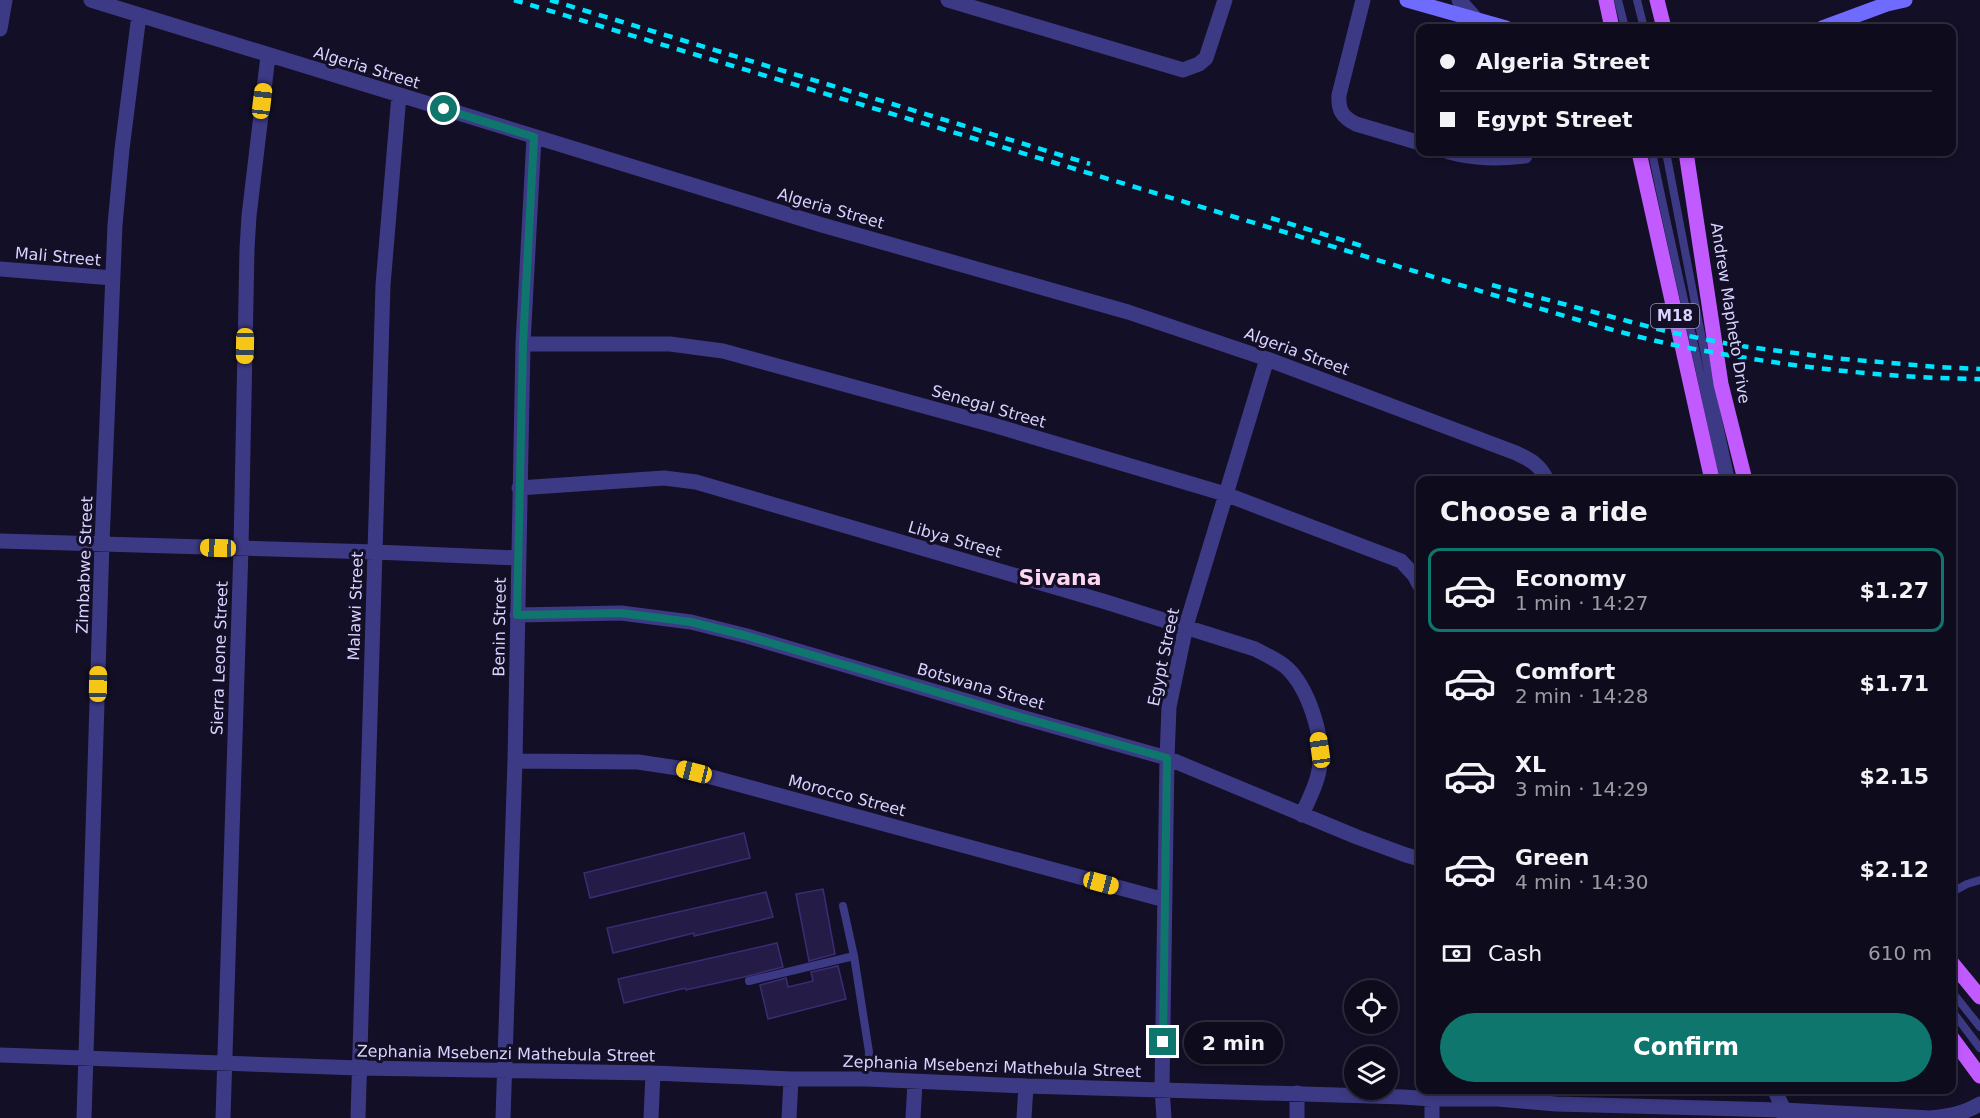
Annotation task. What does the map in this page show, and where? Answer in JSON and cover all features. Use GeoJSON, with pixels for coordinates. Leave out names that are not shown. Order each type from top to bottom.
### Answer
{"type":"FeatureCollection","features":[{"type":"Feature","properties":{"kind":"main road"},"geometry":{"type":"LineString","coordinates":[[1606,0],[1611,24]]}},
{"type":"Feature","properties":{"kind":"main road"},"geometry":{"type":"LineString","coordinates":[[1657,0],[1663,24]]}},
{"type":"Feature","properties":{"kind":"main road","name":"M18"},"geometry":{"type":"LineString","coordinates":[[1640,156],[1711,476]]}},
{"type":"Feature","properties":{"kind":"main road","name":"Andrew Mapheto Drive"},"geometry":{"type":"LineString","coordinates":[[1687,156],[1721,384],[1744,476]]}},
{"type":"Feature","properties":{"kind":"main road"},"geometry":{"type":"LineString","coordinates":[[1956,968],[1980,997]]}},
{"type":"Feature","properties":{"kind":"main road"},"geometry":{"type":"LineString","coordinates":[[1956,1043],[1980,1076]]}},
{"type":"Feature","properties":{"kind":"street"},"geometry":{"type":"LineString","coordinates":[[0,29],[5,0]]}},
{"type":"Feature","properties":{"kind":"street","name":"Algeria Street"},"geometry":{"type":"LineString","coordinates":[[91,0],[833,228],[1128,312],[1267,359],[1516,453],[1531,460],[1544,476]]}},
{"type":"Feature","properties":{"kind":"street"},"geometry":{"type":"LineString","coordinates":[[948,0],[1183,70],[1199,64],[1206,58],[1225,0]]}},
{"type":"Feature","properties":{"kind":"street"},"geometry":{"type":"LineString","coordinates":[[1363,0],[1338,106],[1348,119],[1356,124],[1416,142]]}},
{"type":"Feature","properties":{"kind":"street"},"geometry":{"type":"LineString","coordinates":[[1407,0],[1493,24]]}},
{"type":"Feature","properties":{"kind":"street"},"geometry":{"type":"LineString","coordinates":[[1459,0],[1476,19]]}},
{"type":"Feature","properties":{"kind":"street"},"geometry":{"type":"LineString","coordinates":[[1832,24],[1887,2],[1905,0]]}},
{"type":"Feature","properties":{"kind":"street","name":"Zimbabwe Street"},"geometry":{"type":"LineString","coordinates":[[84,1118],[102,543],[113,278],[122,149],[139,15]]}},
{"type":"Feature","properties":{"kind":"street","name":"Sierra Leone Street"},"geometry":{"type":"LineString","coordinates":[[223,1118],[241,548],[248,238],[268,56]]}},
{"type":"Feature","properties":{"kind":"street","name":"Malawi Street"},"geometry":{"type":"LineString","coordinates":[[358,1118],[383,285],[399,95]]}},
{"type":"Feature","properties":{"kind":"street","name":"Benin Street"},"geometry":{"type":"LineString","coordinates":[[503,1118],[515,761],[523,344],[534,137]]}},
{"type":"Feature","properties":{"kind":"street"},"geometry":{"type":"LineString","coordinates":[[1468,156],[1494,159],[1525,156]]}},
{"type":"Feature","properties":{"kind":"street","name":"Mali Street"},"geometry":{"type":"LineString","coordinates":[[0,269],[113,278]]}},
{"type":"Feature","properties":{"kind":"street","name":"Senegal Street"},"geometry":{"type":"LineString","coordinates":[[523,344],[670,344],[723,351],[993,425],[1226,494],[1401,561],[1416,579]]}},
{"type":"Feature","properties":{"kind":"street","name":"Egypt Street"},"geometry":{"type":"LineString","coordinates":[[1164,1118],[1162,1089],[1169,707],[1186,627],[1267,359]]}},
{"type":"Feature","properties":{"kind":"street","name":"Libya Street"},"geometry":{"type":"LineString","coordinates":[[519,488],[664,478],[696,482],[1186,627],[1255,650],[1286,667],[1301,687],[1318,732],[1320,764],[1316,782],[1302,815]]}},
{"type":"Feature","properties":{"kind":"street"},"geometry":{"type":"LineString","coordinates":[[0,541],[518,558]]}},
{"type":"Feature","properties":{"kind":"street","name":"Botswana Street"},"geometry":{"type":"LineString","coordinates":[[517,615],[621,613],[691,622],[747,636],[1167,758],[1302,815],[1416,858]]}},
{"type":"Feature","properties":{"kind":"street","name":"Morocco Street"},"geometry":{"type":"LineString","coordinates":[[515,761],[638,762],[668,766],[1165,900]]}},
{"type":"Feature","properties":{"kind":"street","name":"Zephania Msebenzi Mathebula Street"},"geometry":{"type":"LineString","coordinates":[[0,1054],[359,1068],[867,1079],[1498,1100],[1558,1111],[1620,1104],[1784,1114],[1930,1118],[1963,1113],[1980,1104]]}},
{"type":"Feature","properties":{"kind":"street"},"geometry":{"type":"LineString","coordinates":[[651,1118],[653,1073]]}},
{"type":"Feature","properties":{"kind":"street"},"geometry":{"type":"LineString","coordinates":[[789,1118],[791,1079]]}},
{"type":"Feature","properties":{"kind":"street"},"geometry":{"type":"LineString","coordinates":[[913,1118],[915,1082]]}},
{"type":"Feature","properties":{"kind":"street"},"geometry":{"type":"LineString","coordinates":[[1024,1118],[1026,1086]]}},
{"type":"Feature","properties":{"kind":"street"},"geometry":{"type":"LineString","coordinates":[[1297,1094],[1297,1118]]}},
{"type":"Feature","properties":{"kind":"street"},"geometry":{"type":"LineString","coordinates":[[1615,1094],[1620,1104]]}},
{"type":"Feature","properties":{"kind":"street"},"geometry":{"type":"LineString","coordinates":[[1776,1094],[1784,1114]]}},
{"type":"Feature","properties":{"kind":"street"},"geometry":{"type":"LineString","coordinates":[[1432,1099],[1432,1118]]}},
{"type":"Feature","properties":{"kind":"lane"},"geometry":{"type":"LineString","coordinates":[[1618,0],[1624,24]]}},
{"type":"Feature","properties":{"kind":"lane"},"geometry":{"type":"LineString","coordinates":[[1637,0],[1643,24]]}},
{"type":"Feature","properties":{"kind":"lane"},"geometry":{"type":"LineString","coordinates":[[1654,156],[1722,476]]}},
{"type":"Feature","properties":{"kind":"lane"},"geometry":{"type":"LineString","coordinates":[[1667,156],[1730,476]]}},
{"type":"Feature","properties":{"kind":"lane"},"geometry":{"type":"LineString","coordinates":[[1956,890],[1980,880]]}},
{"type":"Feature","properties":{"kind":"lane"},"geometry":{"type":"LineString","coordinates":[[843,906],[870,1052],[867,1079]]}},
{"type":"Feature","properties":{"kind":"lane"},"geometry":{"type":"LineString","coordinates":[[749,981],[854,956]]}},
{"type":"Feature","properties":{"kind":"lane"},"geometry":{"type":"LineString","coordinates":[[1956,997],[1980,1026]]}},
{"type":"Feature","properties":{"kind":"lane"},"geometry":{"type":"LineString","coordinates":[[1956,1016],[1980,1048]]}},
{"type":"Feature","properties":{"kind":"building"},"geometry":{"type":"Polygon","coordinates":[[[744,833],[750,858],[590,898],[584,873],[744,833]]]}},
{"type":"Feature","properties":{"kind":"building"},"geometry":{"type":"Polygon","coordinates":[[[823,889],[835,954],[809,961],[796,894],[823,889]]]}},
{"type":"Feature","properties":{"kind":"building"},"geometry":{"type":"Polygon","coordinates":[[[766,892],[773,917],[613,953],[607,928],[766,892]]]}},
{"type":"Feature","properties":{"kind":"building"},"geometry":{"type":"Polygon","coordinates":[[[777,943],[783,967],[624,1003],[618,979],[777,943]]]}},
{"type":"Feature","properties":{"kind":"building"},"geometry":{"type":"Polygon","coordinates":[[[838,966],[846,999],[768,1019],[760,985],[786,978],[788,987],[813,981],[811,972],[838,966]]]}},
{"type":"Feature","properties":{"kind":"railway"},"geometry":{"type":"LineString","coordinates":[[514,0],[1623,333],[1674,345],[1769,362],[1875,374],[1980,379]]}},
{"type":"Feature","properties":{"kind":"railway"},"geometry":{"type":"LineString","coordinates":[[550,0],[1090,164]]}},
{"type":"Feature","properties":{"kind":"railway"},"geometry":{"type":"LineString","coordinates":[[1271,218],[1362,246]]}},
{"type":"Feature","properties":{"kind":"railway"},"geometry":{"type":"LineString","coordinates":[[1492,285],[1669,332],[1734,345],[1833,358],[1980,369]]}},
{"type":"Feature","properties":{"kind":"district","name":"Sivana"},"geometry":{"type":"Point","coordinates":[1060,577]}},
{"type":"Feature","properties":{"kind":"route"},"geometry":{"type":"LineString","coordinates":[[444,109],[534,137],[523,344],[517,615],[621,613],[691,622],[747,636],[1167,758],[1163,1042]]}}]}
